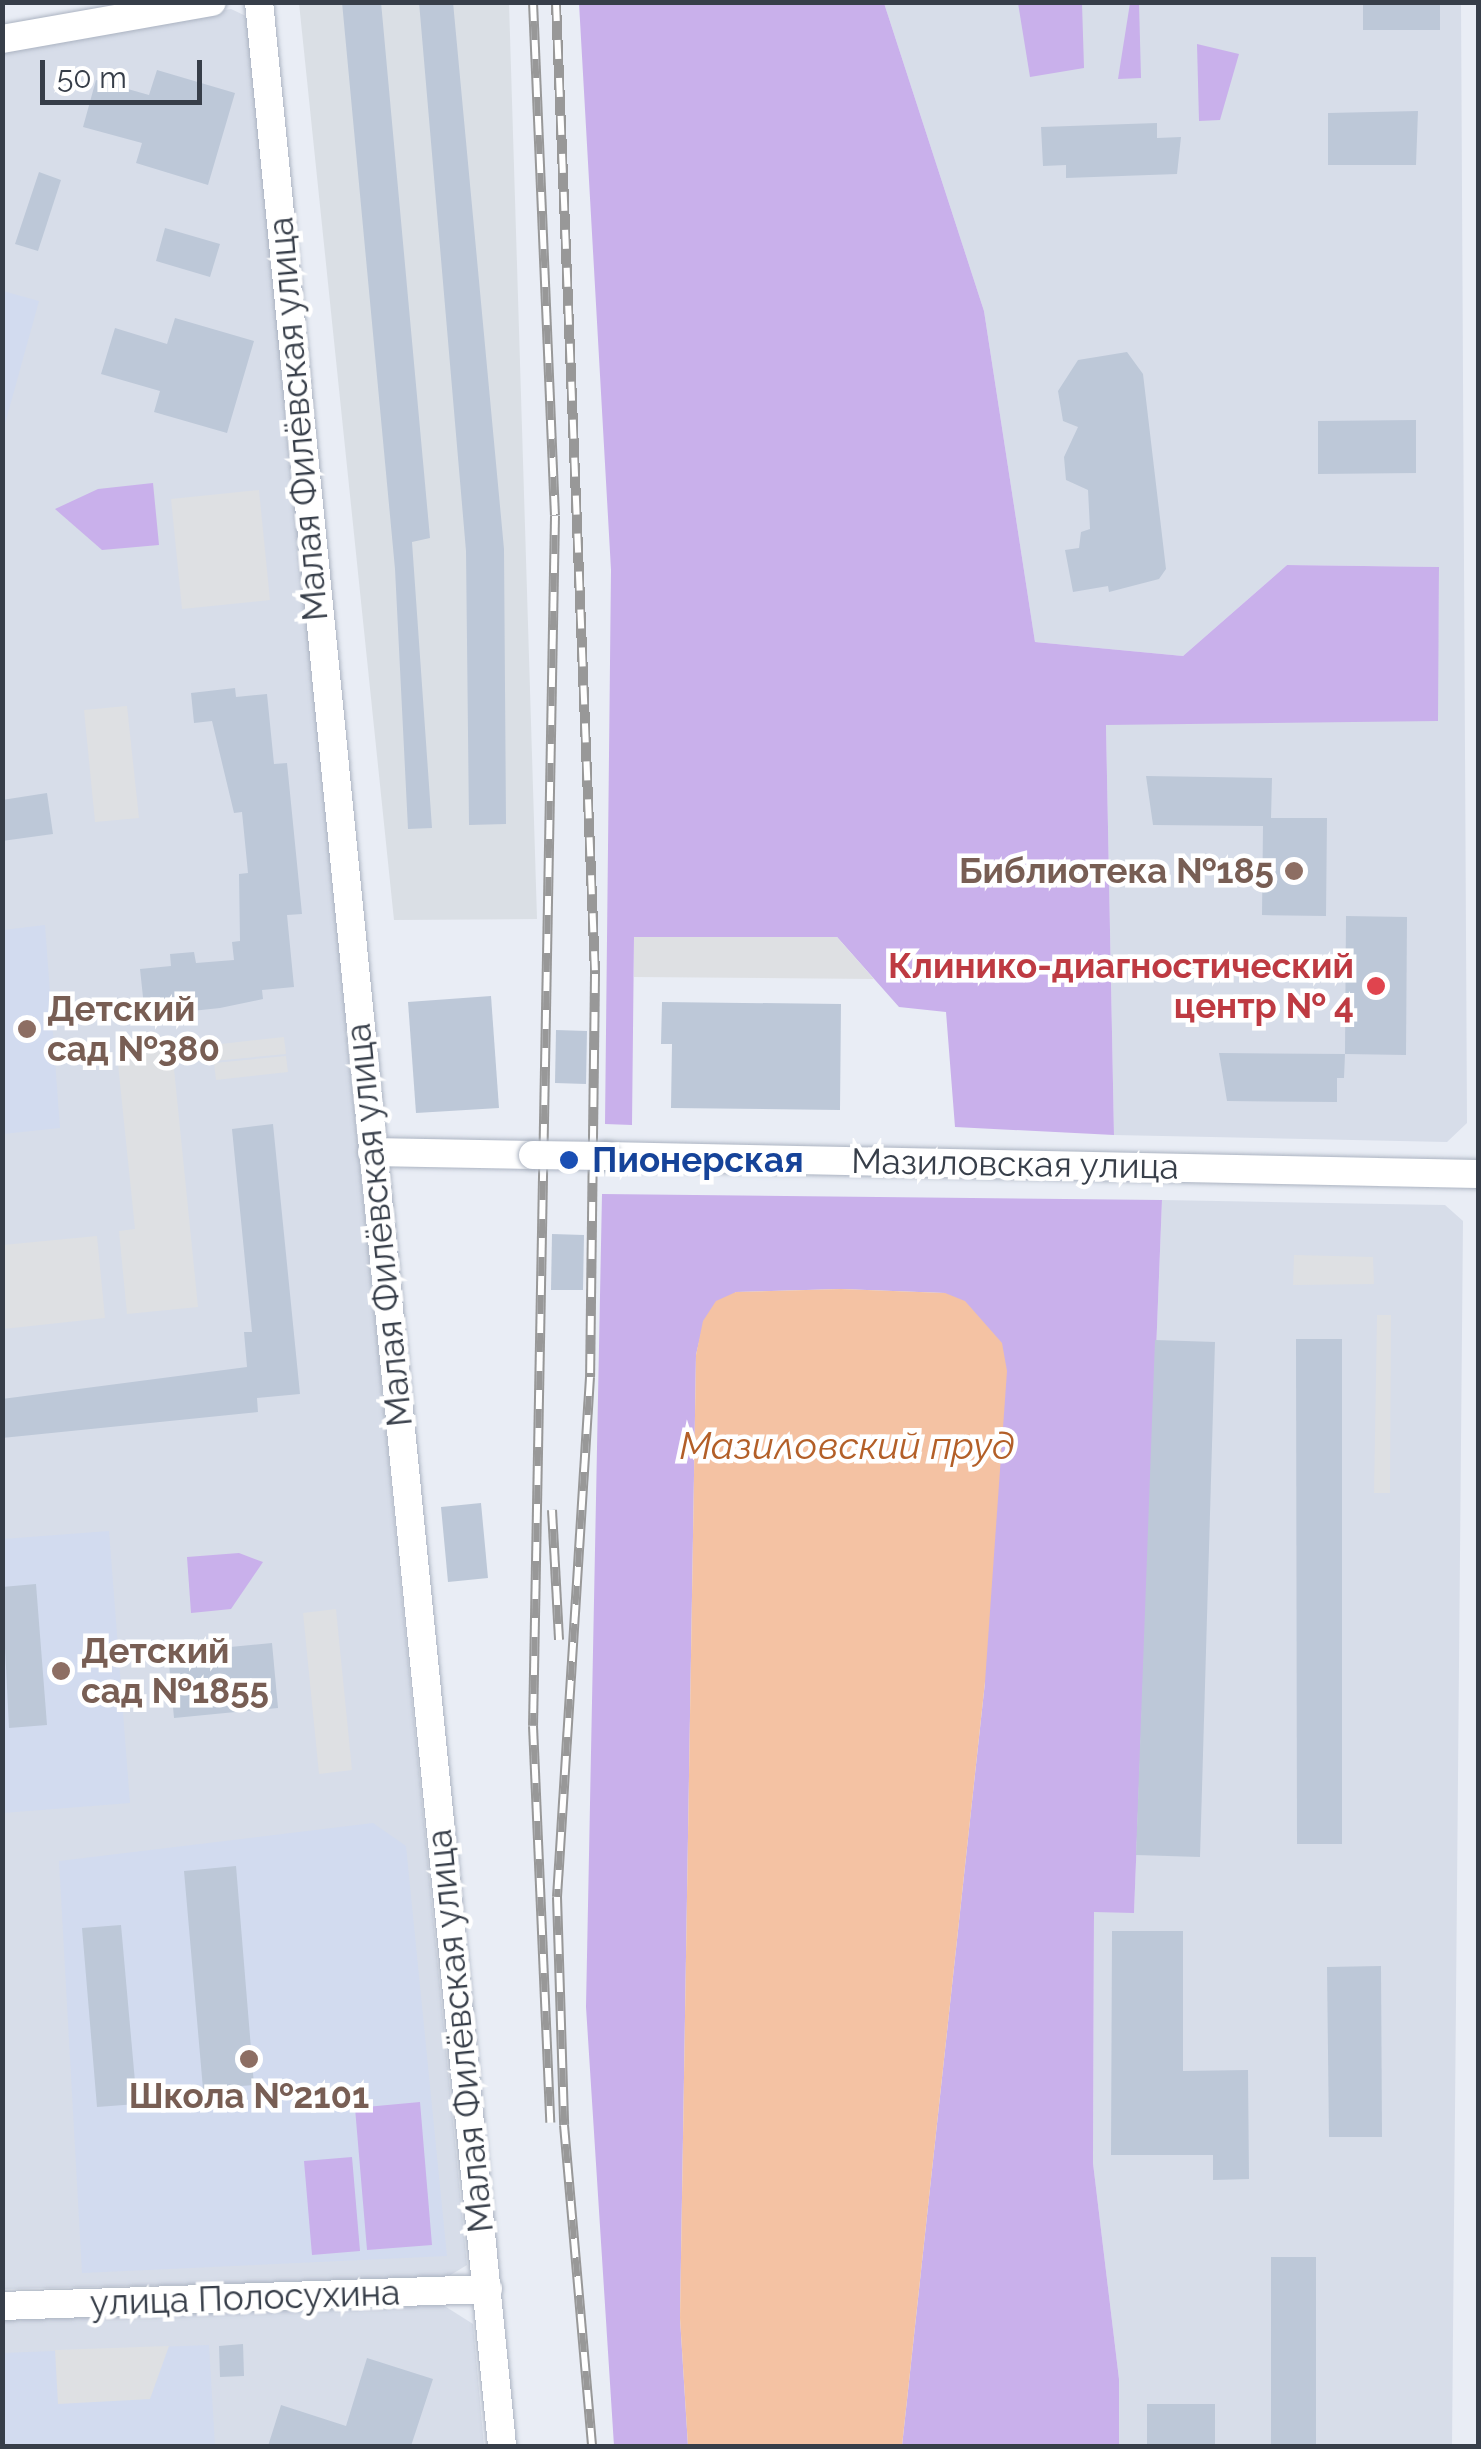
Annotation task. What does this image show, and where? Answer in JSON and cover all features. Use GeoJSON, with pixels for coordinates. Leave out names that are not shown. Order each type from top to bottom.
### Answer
{"type":"FeatureCollection","features":[{"type":"Feature","properties":{"kind":"street"},"geometry":{"type":"LineString","coordinates":[[2,38],[212,2]]}},
{"type":"Feature","properties":{"kind":"street","name":"Малая Филёвская улица"},"geometry":{"type":"LineString","coordinates":[[259,2],[502,2446]]}},
{"type":"Feature","properties":{"kind":"street","name":"Мазиловская улица"},"geometry":{"type":"LineString","coordinates":[[372,1152],[1478,1174]]}},
{"type":"Feature","properties":{"kind":"street","name":"улица Полосухина"},"geometry":{"type":"LineString","coordinates":[[2,2306],[488,2289]]}},
{"type":"Feature","properties":{"kind":"shaded area"},"geometry":{"type":"Polygon","coordinates":[[[299,3],[509,3],[537,919],[394,920],[299,3]]]}},
{"type":"Feature","properties":{"kind":"shaded area"},"geometry":{"type":"Polygon","coordinates":[[[579,3],[884,3],[984,311],[1035,642],[1183,656],[1287,565],[1439,567],[1438,721],[1106,725],[1114,1135],[955,1127],[946,1012],[899,1007],[837,937],[634,937],[632,1125],[605,1124],[611,570],[579,3]]]}},
{"type":"Feature","properties":{"kind":"shaded area"},"geometry":{"type":"Polygon","coordinates":[[[884,3],[1461,3],[1467,1123],[1447,1142],[1114,1135],[1106,724],[1437,720],[1439,567],[1287,565],[1183,656],[1035,642],[984,311],[884,3]]]}},
{"type":"Feature","properties":{"kind":"shaded area"},"geometry":{"type":"Polygon","coordinates":[[[1018,3],[1082,3],[1084,68],[1030,77],[1018,3]]]}},
{"type":"Feature","properties":{"kind":"shaded area"},"geometry":{"type":"Polygon","coordinates":[[[1130,3],[1139,3],[1141,78],[1118,79],[1130,3]]]}},
{"type":"Feature","properties":{"kind":"shaded area"},"geometry":{"type":"Polygon","coordinates":[[[231,9],[248,17],[467,2265],[444,2279],[3,2289],[3,51],[231,9]]]}},
{"type":"Feature","properties":{"kind":"shaded area"},"geometry":{"type":"Polygon","coordinates":[[[1197,44],[1239,54],[1220,120],[1199,121],[1197,44]]]}},
{"type":"Feature","properties":{"kind":"shaded area"},"geometry":{"type":"Polygon","coordinates":[[[2,291],[39,301],[3,431],[2,291]]]}},
{"type":"Feature","properties":{"kind":"shaded area"},"geometry":{"type":"Polygon","coordinates":[[[153,483],[159,545],[102,550],[55,509],[98,489],[153,483]]]}},
{"type":"Feature","properties":{"kind":"shaded area"},"geometry":{"type":"Polygon","coordinates":[[[259,490],[270,600],[182,609],[171,499],[259,490]]]}},
{"type":"Feature","properties":{"kind":"shaded area"},"geometry":{"type":"Polygon","coordinates":[[[127,706],[139,818],[95,822],[84,710],[127,706]]]}},
{"type":"Feature","properties":{"kind":"shaded area","name":"Детский сад №380"},"geometry":{"type":"Polygon","coordinates":[[[45,925],[60,1128],[3,1134],[3,930],[45,925]]]}},
{"type":"Feature","properties":{"kind":"shaded area"},"geometry":{"type":"Polygon","coordinates":[[[634,937],[837,937],[874,979],[634,977],[634,937]]]}},
{"type":"Feature","properties":{"kind":"shaded area"},"geometry":{"type":"Polygon","coordinates":[[[284,1037],[286,1054],[214,1061],[212,1045],[284,1037]]]}},
{"type":"Feature","properties":{"kind":"shaded area"},"geometry":{"type":"Polygon","coordinates":[[[172,1049],[198,1307],[127,1314],[119,1231],[135,1229],[117,1054],[172,1049]]]}},
{"type":"Feature","properties":{"kind":"shaded area"},"geometry":{"type":"Polygon","coordinates":[[[286,1056],[288,1072],[216,1080],[214,1063],[286,1056]]]}},
{"type":"Feature","properties":{"kind":"shaded area"},"geometry":{"type":"Polygon","coordinates":[[[602,1194],[1162,1200],[1134,1913],[1094,1912],[1093,2163],[1119,2379],[1119,2446],[902,2446],[985,1682],[945,1293],[841,1289],[736,1292],[704,1321],[696,1355],[680,2318],[688,2446],[614,2446],[586,2007],[602,1194]]]}},
{"type":"Feature","properties":{"kind":"shaded area"},"geometry":{"type":"Polygon","coordinates":[[[1162,1200],[1445,1205],[1463,1221],[1452,2446],[1119,2446],[1119,2379],[1093,2163],[1094,1911],[1134,1912],[1162,1200]]]}},
{"type":"Feature","properties":{"kind":"shaded area"},"geometry":{"type":"Polygon","coordinates":[[[97,1236],[105,1318],[3,1329],[3,1245],[97,1236]]]}},
{"type":"Feature","properties":{"kind":"shaded area"},"geometry":{"type":"Polygon","coordinates":[[[1294,1255],[1373,1257],[1374,1284],[1293,1285],[1294,1255]]]}},
{"type":"Feature","properties":{"kind":"shaded area"},"geometry":{"type":"Polygon","coordinates":[[[1377,1315],[1391,1315],[1390,1493],[1374,1493],[1377,1315]]]}},
{"type":"Feature","properties":{"kind":"shaded area","name":"Детский сад №1855"},"geometry":{"type":"Polygon","coordinates":[[[109,1531],[130,1803],[3,1813],[3,1539],[109,1531]]]}},
{"type":"Feature","properties":{"kind":"shaded area"},"geometry":{"type":"Polygon","coordinates":[[[239,1553],[263,1562],[231,1609],[191,1613],[187,1557],[239,1553]]]}},
{"type":"Feature","properties":{"kind":"shaded area"},"geometry":{"type":"Polygon","coordinates":[[[336,1609],[352,1770],[319,1774],[303,1613],[336,1609]]]}},
{"type":"Feature","properties":{"kind":"shaded area","name":"Школа №2101"},"geometry":{"type":"Polygon","coordinates":[[[373,1823],[406,1846],[447,2256],[82,2273],[59,1861],[373,1823]]]}},
{"type":"Feature","properties":{"kind":"shaded area"},"geometry":{"type":"Polygon","coordinates":[[[420,2102],[432,2245],[367,2250],[355,2108],[420,2102]]]}},
{"type":"Feature","properties":{"kind":"shaded area"},"geometry":{"type":"Polygon","coordinates":[[[352,2157],[360,2251],[312,2255],[304,2161],[352,2157]]]}},
{"type":"Feature","properties":{"kind":"shaded area"},"geometry":{"type":"Polygon","coordinates":[[[443,2305],[473,2324],[484,2446],[3,2446],[2,2320],[443,2305]]]}},
{"type":"Feature","properties":{"kind":"shaded area"},"geometry":{"type":"Polygon","coordinates":[[[209,2345],[215,2446],[3,2446],[2,2353],[209,2345]]]}},
{"type":"Feature","properties":{"kind":"shaded area"},"geometry":{"type":"Polygon","coordinates":[[[169,2346],[150,2399],[58,2404],[55,2350],[169,2346]]]}},
{"type":"Feature","properties":{"kind":"water","name":"Мазиловский пруд"},"geometry":{"type":"Polygon","coordinates":[[[841,1289],[945,1293],[965,1301],[1002,1343],[1007,1371],[985,1682],[902,2446],[688,2446],[680,2318],[696,1355],[703,1321],[716,1301],[736,1292],[841,1289]]]}},
{"type":"Feature","properties":{"kind":"building"},"geometry":{"type":"Polygon","coordinates":[[[342,2],[381,2],[430,538],[412,542],[432,828],[408,829],[395,569],[342,2]]]}},
{"type":"Feature","properties":{"kind":"building"},"geometry":{"type":"Polygon","coordinates":[[[419,2],[453,2],[504,549],[506,824],[469,825],[466,551],[419,2]]]}},
{"type":"Feature","properties":{"kind":"building"},"geometry":{"type":"Polygon","coordinates":[[[1363,2],[1440,2],[1440,30],[1363,30],[1363,2]]]}},
{"type":"Feature","properties":{"kind":"building"},"geometry":{"type":"Polygon","coordinates":[[[157,70],[235,93],[208,185],[136,163],[142,143],[83,127],[96,80],[149,95],[157,70]]]}},
{"type":"Feature","properties":{"kind":"building"},"geometry":{"type":"Polygon","coordinates":[[[1418,111],[1416,165],[1328,165],[1328,113],[1418,111]]]}},
{"type":"Feature","properties":{"kind":"building"},"geometry":{"type":"Polygon","coordinates":[[[1157,123],[1157,138],[1181,137],[1177,174],[1066,178],[1066,165],[1043,166],[1041,127],[1157,123]]]}},
{"type":"Feature","properties":{"kind":"building"},"geometry":{"type":"Polygon","coordinates":[[[39,172],[61,180],[38,251],[15,244],[39,172]]]}},
{"type":"Feature","properties":{"kind":"building"},"geometry":{"type":"Polygon","coordinates":[[[165,228],[220,244],[210,277],[156,261],[165,228]]]}},
{"type":"Feature","properties":{"kind":"building"},"geometry":{"type":"Polygon","coordinates":[[[175,318],[254,341],[227,433],[154,412],[160,391],[101,374],[115,328],[167,344],[175,318]]]}},
{"type":"Feature","properties":{"kind":"building"},"geometry":{"type":"Polygon","coordinates":[[[1127,352],[1143,374],[1166,569],[1159,579],[1109,592],[1108,586],[1073,592],[1065,550],[1079,548],[1081,532],[1090,529],[1088,490],[1066,480],[1064,457],[1078,427],[1063,421],[1058,391],[1078,360],[1127,352]]]}},
{"type":"Feature","properties":{"kind":"building"},"geometry":{"type":"Polygon","coordinates":[[[1416,420],[1416,473],[1318,474],[1318,421],[1416,420]]]}},
{"type":"Feature","properties":{"kind":"building"},"geometry":{"type":"Polygon","coordinates":[[[235,688],[236,697],[267,694],[274,764],[287,763],[302,914],[287,915],[294,987],[262,990],[263,999],[220,1008],[145,1016],[140,969],[171,966],[170,954],[194,952],[196,963],[234,960],[232,942],[240,941],[239,874],[248,873],[242,812],[234,813],[212,721],[194,723],[191,693],[235,688]]]}},
{"type":"Feature","properties":{"kind":"building"},"geometry":{"type":"Polygon","coordinates":[[[1146,776],[1272,778],[1271,818],[1327,818],[1326,916],[1262,915],[1263,826],[1153,825],[1146,776]]]}},
{"type":"Feature","properties":{"kind":"building"},"geometry":{"type":"Polygon","coordinates":[[[47,793],[53,834],[2,841],[2,800],[47,793]]]}},
{"type":"Feature","properties":{"kind":"building","name":"Клинико-диагностический центр № 4"},"geometry":{"type":"Polygon","coordinates":[[[1346,916],[1407,917],[1406,1055],[1345,1054],[1346,916]]]}},
{"type":"Feature","properties":{"kind":"building"},"geometry":{"type":"Polygon","coordinates":[[[491,996],[499,1108],[416,1113],[408,1002],[491,996]]]}},
{"type":"Feature","properties":{"kind":"building"},"geometry":{"type":"Polygon","coordinates":[[[662,1002],[841,1004],[840,1110],[671,1108],[672,1044],[661,1044],[662,1002]]]}},
{"type":"Feature","properties":{"kind":"building"},"geometry":{"type":"Polygon","coordinates":[[[556,1030],[587,1031],[586,1084],[555,1083],[556,1030]]]}},
{"type":"Feature","properties":{"kind":"building"},"geometry":{"type":"Polygon","coordinates":[[[1219,1053],[1345,1054],[1344,1078],[1337,1078],[1337,1102],[1227,1101],[1219,1053]]]}},
{"type":"Feature","properties":{"kind":"building"},"geometry":{"type":"Polygon","coordinates":[[[273,1124],[300,1394],[257,1398],[258,1412],[2,1438],[2,1399],[247,1367],[244,1332],[252,1332],[232,1129],[273,1124]]]}},
{"type":"Feature","properties":{"kind":"building"},"geometry":{"type":"Polygon","coordinates":[[[552,1234],[584,1235],[583,1290],[551,1290],[552,1234]]]}},
{"type":"Feature","properties":{"kind":"building"},"geometry":{"type":"Polygon","coordinates":[[[1296,1339],[1342,1339],[1342,1844],[1297,1844],[1296,1339]]]}},
{"type":"Feature","properties":{"kind":"building"},"geometry":{"type":"Polygon","coordinates":[[[1155,1340],[1215,1342],[1200,1857],[1136,1855],[1155,1340]]]}},
{"type":"Feature","properties":{"kind":"building"},"geometry":{"type":"Polygon","coordinates":[[[481,1503],[488,1578],[448,1582],[441,1507],[481,1503]]]}},
{"type":"Feature","properties":{"kind":"building"},"geometry":{"type":"Polygon","coordinates":[[[36,1584],[47,1725],[9,1728],[2,1587],[36,1584]]]}},
{"type":"Feature","properties":{"kind":"building"},"geometry":{"type":"Polygon","coordinates":[[[272,1643],[278,1708],[174,1718],[168,1653],[272,1643]]]}},
{"type":"Feature","properties":{"kind":"building"},"geometry":{"type":"Polygon","coordinates":[[[236,1866],[254,2085],[203,2089],[184,1871],[236,1866]]]}},
{"type":"Feature","properties":{"kind":"building"},"geometry":{"type":"Polygon","coordinates":[[[121,1925],[137,2104],[97,2107],[82,1928],[121,1925]]]}},
{"type":"Feature","properties":{"kind":"building"},"geometry":{"type":"Polygon","coordinates":[[[1112,1931],[1183,1931],[1183,2071],[1248,2070],[1249,2179],[1213,2180],[1213,2155],[1111,2155],[1112,1931]]]}},
{"type":"Feature","properties":{"kind":"building"},"geometry":{"type":"Polygon","coordinates":[[[1381,1966],[1382,2137],[1329,2137],[1327,1967],[1381,1966]]]}},
{"type":"Feature","properties":{"kind":"building"},"geometry":{"type":"Polygon","coordinates":[[[1271,2257],[1316,2257],[1316,2446],[1271,2446],[1271,2257]]]}},
{"type":"Feature","properties":{"kind":"building"},"geometry":{"type":"Polygon","coordinates":[[[243,2344],[244,2376],[220,2377],[219,2346],[243,2344]]]}},
{"type":"Feature","properties":{"kind":"building"},"geometry":{"type":"Polygon","coordinates":[[[367,2358],[433,2379],[411,2446],[268,2446],[281,2405],[346,2426],[367,2358]]]}},
{"type":"Feature","properties":{"kind":"building"},"geometry":{"type":"Polygon","coordinates":[[[1147,2404],[1215,2404],[1215,2446],[1147,2446],[1147,2404]]]}},
{"type":"Feature","properties":{"kind":"railway"},"geometry":{"type":"LineString","coordinates":[[533,2],[555,516],[533,1726],[550,2123]]}},
{"type":"Feature","properties":{"kind":"railway"},"geometry":{"type":"LineString","coordinates":[[556,2],[595,974],[590,1377],[557,1897],[564,2125],[592,2446]]}},
{"type":"Feature","properties":{"kind":"railway"},"geometry":{"type":"LineString","coordinates":[[552,1510],[559,1640]]}},
{"type":"Feature","properties":{"kind":"place","name":"Библиотека №185"},"geometry":{"type":"Point","coordinates":[1294,871]}},
{"type":"Feature","properties":{"kind":"place","name":"Клинико-диагностический центр № 4"},"geometry":{"type":"Point","coordinates":[1376,986]}},
{"type":"Feature","properties":{"kind":"place","name":"Детский сад №380"},"geometry":{"type":"Point","coordinates":[27,1029]}},
{"type":"Feature","properties":{"kind":"place","name":"Пионерская"},"geometry":{"type":"Point","coordinates":[569,1160]}},
{"type":"Feature","properties":{"kind":"place","name":"Детский сад №1855"},"geometry":{"type":"Point","coordinates":[61,1671]}},
{"type":"Feature","properties":{"kind":"place","name":"Школа №2101"},"geometry":{"type":"Point","coordinates":[249,2059]}}]}
